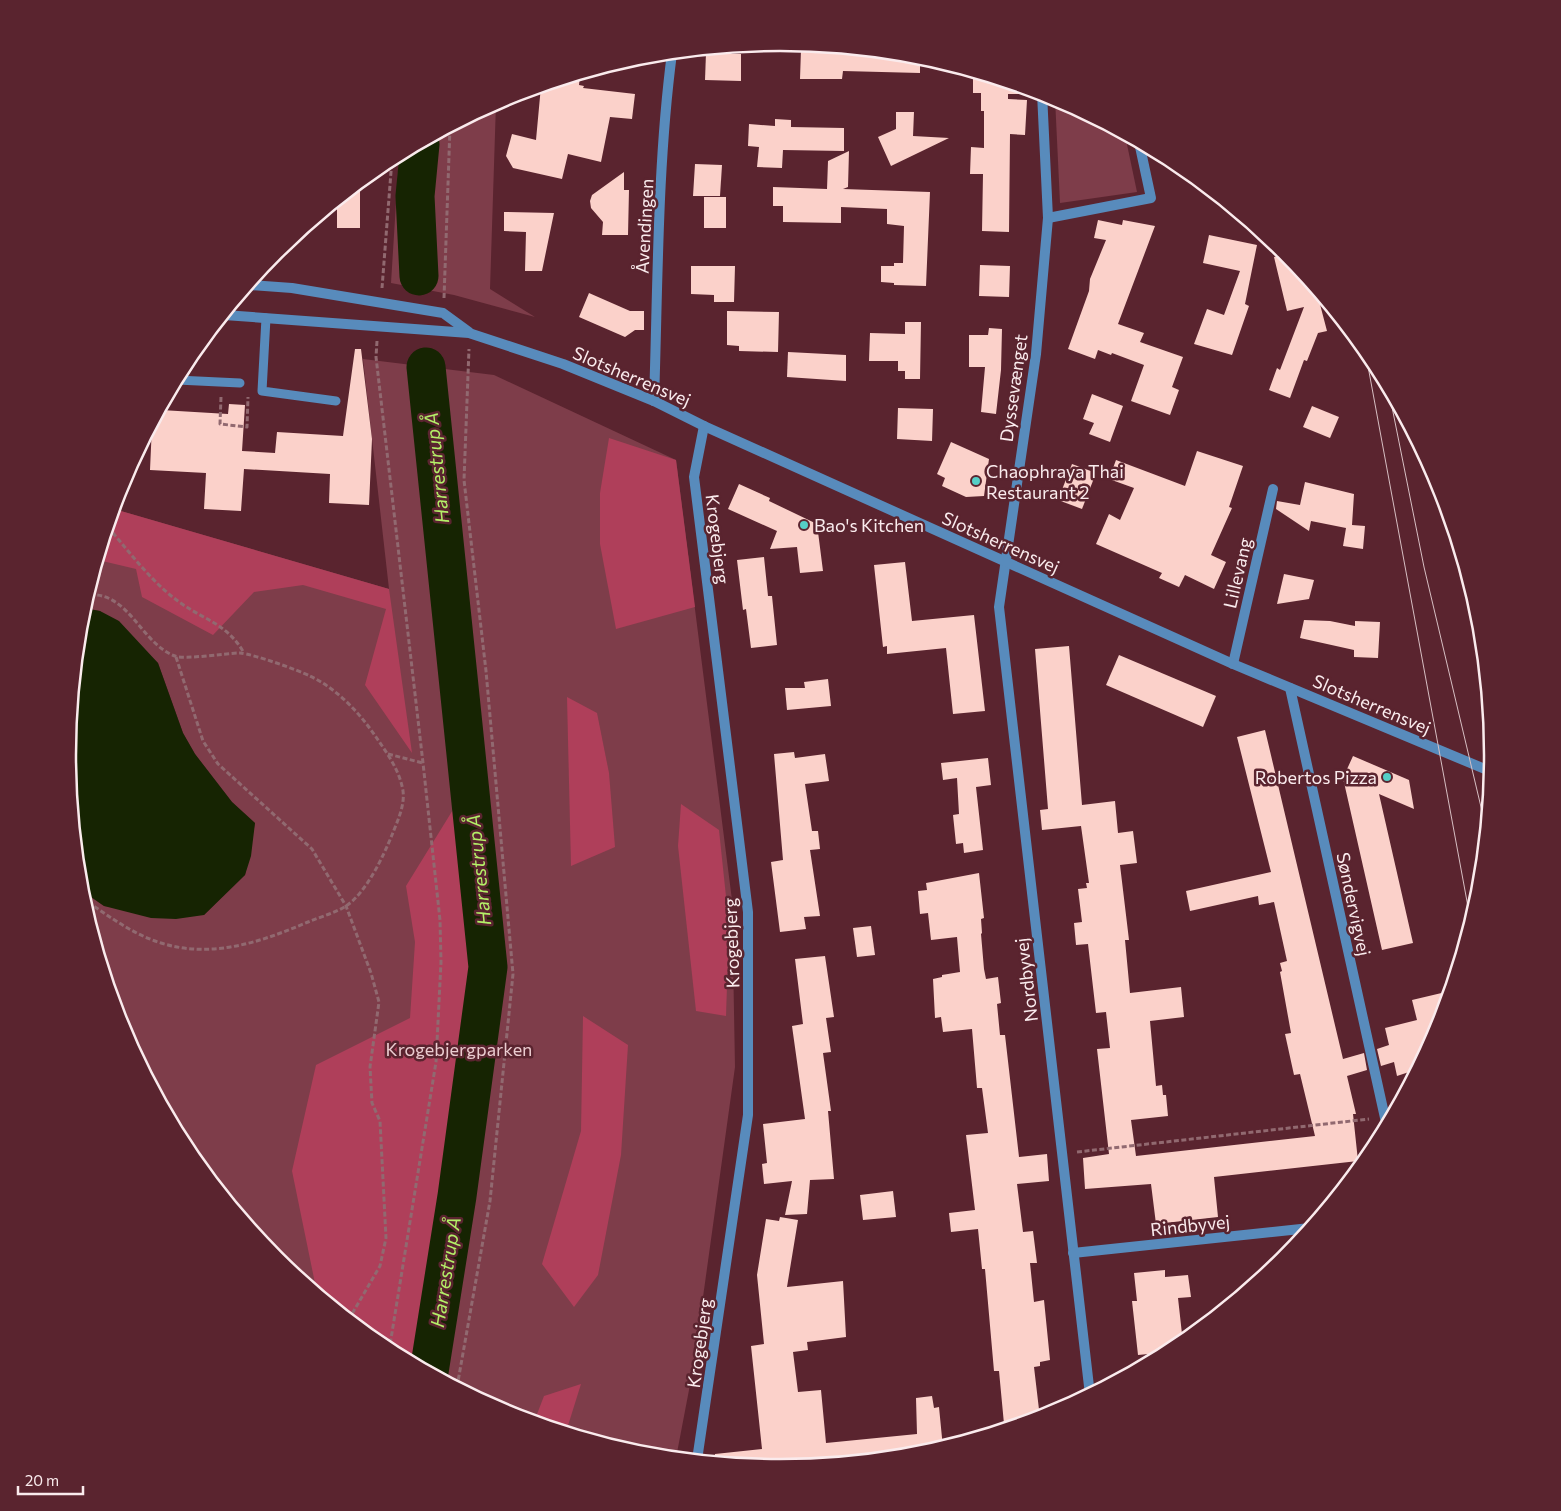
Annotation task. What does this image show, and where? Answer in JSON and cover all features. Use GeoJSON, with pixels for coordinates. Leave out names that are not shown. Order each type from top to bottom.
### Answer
{"type":"FeatureCollection","features":[{"type":"Feature","properties":{"kind":"street","name":"Åvendingen"},"geometry":{"type":"LineString","coordinates":[[654,401],[660,228],[667,93],[671,60]]}},
{"type":"Feature","properties":{"kind":"street","name":"Dyssevænget"},"geometry":{"type":"LineString","coordinates":[[1005,561],[1036,354],[1048,218],[1042,102]]}},
{"type":"Feature","properties":{"kind":"street"},"geometry":{"type":"LineString","coordinates":[[1048,218],[1151,198],[1141,151]]}},
{"type":"Feature","properties":{"kind":"street","name":"Slotsherrensvej"},"geometry":{"type":"LineString","coordinates":[[256,286],[292,288],[443,313],[469,333]]}},
{"type":"Feature","properties":{"kind":"street","name":"Slotsherrensvej"},"geometry":{"type":"LineString","coordinates":[[231,316],[469,333],[563,364],[654,401],[704,426],[1233,664],[1484,769]]}},
{"type":"Feature","properties":{"kind":"street","name":"Krogebjerg"},"geometry":{"type":"LineString","coordinates":[[698,1455],[748,1115],[748,912],[694,477],[704,426]]}},
{"type":"Feature","properties":{"kind":"street","name":"Lillevang"},"geometry":{"type":"LineString","coordinates":[[1233,664],[1273,489]]}},
{"type":"Feature","properties":{"kind":"street","name":"Nordbyvej"},"geometry":{"type":"LineString","coordinates":[[1005,561],[999,607],[1089,1388]]}},
{"type":"Feature","properties":{"kind":"street","name":"Søndervigvej"},"geometry":{"type":"LineString","coordinates":[[1290,688],[1385,1116]]}},
{"type":"Feature","properties":{"kind":"street","name":"Rindbyvej"},"geometry":{"type":"LineString","coordinates":[[1073,1253],[1301,1229]]}},
{"type":"Feature","properties":{"kind":"lane"},"geometry":{"type":"LineString","coordinates":[[266,318],[262,391],[336,401]]}},
{"type":"Feature","properties":{"kind":"lane"},"geometry":{"type":"LineString","coordinates":[[185,380],[240,383]]}},
{"type":"Feature","properties":{"kind":"path"},"geometry":{"type":"LineString","coordinates":[[443,313],[450,134]]}},
{"type":"Feature","properties":{"kind":"path"},"geometry":{"type":"LineString","coordinates":[[381,302],[391,169]]}},
{"type":"Feature","properties":{"kind":"path"},"geometry":{"type":"LineString","coordinates":[[379,325],[376,357],[440,920],[440,1010],[430,1104],[391,1342]]}},
{"type":"Feature","properties":{"kind":"path"},"geometry":{"type":"LineString","coordinates":[[458,1381],[490,1201],[513,974],[486,671],[464,480],[469,333]]}},
{"type":"Feature","properties":{"kind":"path"},"geometry":{"type":"LineString","coordinates":[[113,533],[151,578],[182,604],[213,621],[236,639],[244,653]]}},
{"type":"Feature","properties":{"kind":"path"},"geometry":{"type":"LineString","coordinates":[[93,905],[124,926],[153,939],[193,949],[229,948],[265,940],[346,906],[368,882],[389,841],[401,811],[403,793],[398,774],[388,754],[368,725],[346,700],[310,676],[244,653],[176,657],[161,648],[115,600],[95,594]]}},
{"type":"Feature","properties":{"kind":"path"},"geometry":{"type":"LineString","coordinates":[[176,657],[203,741],[218,764],[312,849],[346,906],[371,973],[379,1002],[370,1067],[372,1103],[380,1120],[386,1238],[380,1266],[351,1313]]}},
{"type":"Feature","properties":{"kind":"path"},"geometry":{"type":"LineString","coordinates":[[388,754],[423,763]]}},
{"type":"Feature","properties":{"kind":"path"},"geometry":{"type":"LineString","coordinates":[[1062,1154],[1381,1122]]}},
{"type":"Feature","properties":{"kind":"green space"},"geometry":{"type":"Polygon","coordinates":[[[1055,107],[1127,143],[1137,192],[1060,203],[1055,107]]]}},
{"type":"Feature","properties":{"kind":"green space"},"geometry":{"type":"Polygon","coordinates":[[[496,112],[490,289],[535,317],[454,295],[391,283],[398,164],[428,146],[496,112]]]}},
{"type":"Feature","properties":{"kind":"green space","name":"Krogebjergparken"},"geometry":{"type":"Polygon","coordinates":[[[363,359],[494,375],[676,460],[732,900],[735,1067],[693,1369],[677,1452],[598,1436],[511,1406],[469,1387],[389,1341],[316,1285],[251,1220],[195,1147],[149,1067],[130,1025],[114,982],[100,938],[91,897],[104,906],[204,915],[245,875],[255,823],[232,802],[195,754],[183,733],[158,663],[100,611],[92,609],[100,573],[121,511],[389,589],[363,359]]]}},
{"type":"Feature","properties":{"kind":"green space"},"geometry":{"type":"Polygon","coordinates":[[[609,438],[676,460],[695,607],[616,629],[600,544],[600,493],[609,438]]]}},
{"type":"Feature","properties":{"kind":"green space"},"geometry":{"type":"Polygon","coordinates":[[[121,511],[389,589],[412,753],[365,685],[386,609],[303,585],[254,592],[213,635],[142,597],[136,569],[104,561],[121,511]]]}},
{"type":"Feature","properties":{"kind":"green space"},"geometry":{"type":"Polygon","coordinates":[[[567,697],[597,713],[609,773],[615,847],[571,866],[567,697]]]}},
{"type":"Feature","properties":{"kind":"green space"},"geometry":{"type":"Polygon","coordinates":[[[459,800],[471,900],[475,976],[419,1359],[389,1341],[315,1284],[292,1171],[316,1065],[410,1018],[415,942],[406,886],[459,800]]]}},
{"type":"Feature","properties":{"kind":"green space"},"geometry":{"type":"Polygon","coordinates":[[[681,804],[719,830],[729,925],[726,1016],[696,1011],[678,846],[681,804]]]}},
{"type":"Feature","properties":{"kind":"green space"},"geometry":{"type":"Polygon","coordinates":[[[583,1016],[628,1045],[621,1155],[598,1275],[574,1307],[542,1264],[581,1131],[583,1016]]]}},
{"type":"Feature","properties":{"kind":"green space"},"geometry":{"type":"Polygon","coordinates":[[[581,1384],[568,1426],[537,1415],[544,1396],[581,1384]]]}},
{"type":"Feature","properties":{"kind":"shaded area"},"geometry":{"type":"Polygon","coordinates":[[[92,609],[100,611],[119,621],[158,663],[183,733],[195,754],[232,802],[255,823],[251,856],[245,875],[204,915],[176,919],[151,918],[104,906],[91,897],[90,893],[82,847],[76,756],[82,664],[92,609]]]}},
{"type":"Feature","properties":{"kind":"building"},"geometry":{"type":"Polygon","coordinates":[[[801,52],[872,57],[920,65],[920,73],[843,71],[842,79],[800,79],[801,52]]]}},
{"type":"Feature","properties":{"kind":"building"},"geometry":{"type":"Polygon","coordinates":[[[741,54],[741,81],[705,80],[706,55],[741,54]]]}},
{"type":"Feature","properties":{"kind":"building"},"geometry":{"type":"Polygon","coordinates":[[[973,78],[1020,94],[1008,94],[1008,99],[1027,100],[1025,135],[1010,134],[1009,232],[982,231],[983,174],[970,174],[971,147],[984,148],[984,111],[981,111],[981,93],[973,93],[973,78]]]}},
{"type":"Feature","properties":{"kind":"building"},"geometry":{"type":"Polygon","coordinates":[[[579,81],[579,85],[584,86],[583,88],[635,94],[632,119],[610,117],[601,162],[568,154],[562,179],[513,168],[506,156],[512,134],[536,140],[540,94],[579,81]]]}},
{"type":"Feature","properties":{"kind":"building"},"geometry":{"type":"Polygon","coordinates":[[[896,112],[914,112],[913,136],[949,138],[891,166],[878,137],[896,129],[896,112]]]}},
{"type":"Feature","properties":{"kind":"building"},"geometry":{"type":"Polygon","coordinates":[[[775,119],[791,120],[791,127],[844,128],[844,151],[783,150],[782,168],[757,167],[759,147],[748,146],[749,124],[775,126],[775,119]]]}},
{"type":"Feature","properties":{"kind":"building"},"geometry":{"type":"Polygon","coordinates":[[[849,151],[848,187],[843,189],[930,192],[926,286],[894,285],[894,283],[881,282],[881,266],[894,266],[894,263],[903,263],[904,226],[887,224],[887,209],[841,207],[841,223],[783,222],[783,206],[773,206],[773,187],[827,189],[828,161],[849,151]]]}},
{"type":"Feature","properties":{"kind":"building"},"geometry":{"type":"Polygon","coordinates":[[[695,164],[722,165],[720,196],[693,196],[695,164]]]}},
{"type":"Feature","properties":{"kind":"building"},"geometry":{"type":"Polygon","coordinates":[[[624,172],[624,190],[629,190],[628,235],[602,235],[603,222],[591,208],[590,201],[592,195],[624,172]]]}},
{"type":"Feature","properties":{"kind":"building"},"geometry":{"type":"Polygon","coordinates":[[[360,191],[360,228],[337,228],[337,209],[360,191]]]}},
{"type":"Feature","properties":{"kind":"building"},"geometry":{"type":"Polygon","coordinates":[[[704,197],[726,197],[726,228],[704,228],[704,197]]]}},
{"type":"Feature","properties":{"kind":"building"},"geometry":{"type":"Polygon","coordinates":[[[504,212],[554,213],[542,271],[525,271],[526,232],[504,231],[504,212]]]}},
{"type":"Feature","properties":{"kind":"building"},"geometry":{"type":"Polygon","coordinates":[[[1098,220],[1122,225],[1123,220],[1155,226],[1118,324],[1144,333],[1140,342],[1183,357],[1172,387],[1179,390],[1170,415],[1131,401],[1144,365],[1098,350],[1095,359],[1068,349],[1089,291],[1090,279],[1106,240],[1094,238],[1098,220]]]}},
{"type":"Feature","properties":{"kind":"building"},"geometry":{"type":"Polygon","coordinates":[[[1209,235],[1257,245],[1245,304],[1249,306],[1232,355],[1194,344],[1207,309],[1224,315],[1240,271],[1203,263],[1209,235]]]}},
{"type":"Feature","properties":{"kind":"building"},"geometry":{"type":"Polygon","coordinates":[[[1274,257],[1278,258],[1320,303],[1327,331],[1318,333],[1307,361],[1304,360],[1290,398],[1269,390],[1277,368],[1280,370],[1304,307],[1287,311],[1274,257]]]}},
{"type":"Feature","properties":{"kind":"building"},"geometry":{"type":"Polygon","coordinates":[[[980,265],[1010,266],[1009,297],[979,296],[980,265]]]}},
{"type":"Feature","properties":{"kind":"building"},"geometry":{"type":"Polygon","coordinates":[[[691,266],[735,266],[734,302],[714,302],[714,295],[691,294],[691,266]]]}},
{"type":"Feature","properties":{"kind":"building"},"geometry":{"type":"Polygon","coordinates":[[[589,293],[630,311],[644,311],[644,330],[635,330],[625,337],[579,317],[589,293]]]}},
{"type":"Feature","properties":{"kind":"building"},"geometry":{"type":"Polygon","coordinates":[[[727,311],[779,312],[778,352],[739,351],[739,346],[727,345],[727,311]]]}},
{"type":"Feature","properties":{"kind":"building"},"geometry":{"type":"Polygon","coordinates":[[[905,322],[921,322],[920,379],[905,379],[905,371],[898,371],[898,361],[869,361],[870,333],[905,334],[905,322]]]}},
{"type":"Feature","properties":{"kind":"building"},"geometry":{"type":"Polygon","coordinates":[[[989,328],[1002,329],[1001,370],[996,414],[981,412],[985,367],[969,367],[969,335],[988,335],[989,328]]]}},
{"type":"Feature","properties":{"kind":"building"},"geometry":{"type":"Polygon","coordinates":[[[355,349],[361,349],[372,439],[369,505],[329,503],[330,474],[244,469],[241,511],[204,509],[206,473],[150,470],[151,440],[167,410],[228,414],[229,404],[245,405],[242,451],[275,453],[277,432],[343,436],[355,349]]]}},
{"type":"Feature","properties":{"kind":"building"},"geometry":{"type":"Polygon","coordinates":[[[788,352],[846,355],[846,381],[787,377],[788,352]]]}},
{"type":"Feature","properties":{"kind":"building"},"geometry":{"type":"Polygon","coordinates":[[[1092,394],[1123,406],[1110,442],[1089,434],[1094,423],[1083,419],[1092,394]]]}},
{"type":"Feature","properties":{"kind":"building"},"geometry":{"type":"Polygon","coordinates":[[[1312,406],[1339,417],[1330,438],[1303,427],[1312,406]]]}},
{"type":"Feature","properties":{"kind":"building"},"geometry":{"type":"Polygon","coordinates":[[[898,408],[933,409],[932,441],[897,439],[898,408]]]}},
{"type":"Feature","properties":{"kind":"building"},"geometry":{"type":"Polygon","coordinates":[[[951,442],[989,459],[984,496],[966,497],[942,486],[945,478],[937,474],[951,442]]]}},
{"type":"Feature","properties":{"kind":"building"},"geometry":{"type":"Polygon","coordinates":[[[1197,451],[1243,466],[1229,507],[1232,508],[1211,555],[1226,562],[1214,589],[1185,575],[1179,587],[1159,578],[1162,573],[1096,544],[1109,514],[1120,520],[1134,488],[1109,479],[1116,460],[1185,486],[1197,451]]]}},
{"type":"Feature","properties":{"kind":"building"},"geometry":{"type":"Polygon","coordinates":[[[1072,464],[1096,473],[1082,509],[1058,500],[1072,464]]]}},
{"type":"Feature","properties":{"kind":"building"},"geometry":{"type":"Polygon","coordinates":[[[1305,482],[1354,494],[1352,525],[1365,526],[1363,549],[1343,546],[1346,528],[1311,521],[1309,531],[1276,509],[1277,501],[1300,505],[1305,482]]]}},
{"type":"Feature","properties":{"kind":"building"},"geometry":{"type":"Polygon","coordinates":[[[739,484],[770,498],[769,501],[817,524],[823,571],[800,573],[797,547],[770,549],[777,531],[728,509],[739,484]]]}},
{"type":"Feature","properties":{"kind":"building"},"geometry":{"type":"Polygon","coordinates":[[[764,557],[768,596],[772,596],[777,645],[751,648],[746,609],[743,610],[737,560],[764,557]]]}},
{"type":"Feature","properties":{"kind":"building"},"geometry":{"type":"Polygon","coordinates":[[[905,562],[912,621],[974,615],[985,711],[953,714],[946,648],[887,654],[887,646],[883,647],[874,565],[905,562]]]}},
{"type":"Feature","properties":{"kind":"building"},"geometry":{"type":"Polygon","coordinates":[[[1284,574],[1314,580],[1309,599],[1277,604],[1284,574]]]}},
{"type":"Feature","properties":{"kind":"building"},"geometry":{"type":"Polygon","coordinates":[[[1304,620],[1330,621],[1355,626],[1355,621],[1380,622],[1378,658],[1354,657],[1354,650],[1300,638],[1304,620]]]}},
{"type":"Feature","properties":{"kind":"building"},"geometry":{"type":"Polygon","coordinates":[[[1069,646],[1082,805],[1115,801],[1118,833],[1133,831],[1137,863],[1120,865],[1129,940],[1125,940],[1130,993],[1181,987],[1184,1017],[1150,1021],[1156,1086],[1162,1085],[1163,1095],[1166,1095],[1168,1116],[1131,1120],[1136,1156],[1315,1136],[1300,1074],[1294,1075],[1285,1034],[1291,1033],[1280,963],[1287,961],[1274,902],[1259,905],[1258,896],[1190,911],[1186,891],[1271,872],[1237,737],[1265,730],[1343,1059],[1364,1053],[1367,1070],[1347,1076],[1356,1114],[1353,1114],[1358,1158],[1356,1161],[1214,1177],[1218,1217],[1156,1224],[1151,1184],[1085,1189],[1083,1158],[1109,1154],[1097,1049],[1110,1048],[1106,1012],[1096,1013],[1088,944],[1076,945],[1074,923],[1082,922],[1078,889],[1087,888],[1086,883],[1089,883],[1081,826],[1042,830],[1040,810],[1048,809],[1035,649],[1069,646]]]}},
{"type":"Feature","properties":{"kind":"building"},"geometry":{"type":"Polygon","coordinates":[[[1119,655],[1216,696],[1203,727],[1106,685],[1119,655]]]}},
{"type":"Feature","properties":{"kind":"building"},"geometry":{"type":"Polygon","coordinates":[[[828,679],[831,706],[787,710],[785,688],[805,688],[804,682],[828,679]]]}},
{"type":"Feature","properties":{"kind":"building"},"geometry":{"type":"Polygon","coordinates":[[[794,752],[795,758],[825,754],[829,781],[805,784],[812,831],[818,831],[820,849],[810,850],[820,916],[804,917],[806,929],[780,932],[771,862],[783,860],[774,754],[794,752]]]}},
{"type":"Feature","properties":{"kind":"building"},"geometry":{"type":"Polygon","coordinates":[[[1353,756],[1409,780],[1414,809],[1379,794],[1413,943],[1382,950],[1343,778],[1353,756]]]}},
{"type":"Feature","properties":{"kind":"building"},"geometry":{"type":"Polygon","coordinates":[[[988,758],[991,785],[976,787],[983,850],[964,853],[963,843],[956,844],[953,815],[959,814],[957,778],[943,780],[941,763],[988,758]]]}},
{"type":"Feature","properties":{"kind":"building"},"geometry":{"type":"Polygon","coordinates":[[[979,873],[984,918],[981,919],[981,934],[984,969],[986,979],[998,977],[1001,1003],[997,1004],[1000,1035],[1005,1035],[1019,1157],[1047,1154],[1049,1181],[1017,1184],[1023,1232],[1033,1231],[1037,1263],[1030,1263],[1034,1302],[1044,1300],[1050,1360],[1040,1362],[1040,1366],[1034,1367],[1039,1410],[1004,1423],[999,1371],[994,1371],[985,1269],[982,1269],[978,1229],[951,1232],[949,1213],[975,1210],[966,1135],[988,1133],[982,1088],[977,1088],[972,1029],[943,1032],[941,1017],[935,1018],[933,979],[942,977],[942,975],[960,972],[957,937],[931,940],[928,913],[920,914],[918,891],[927,890],[926,883],[979,873]]]}},
{"type":"Feature","properties":{"kind":"building"},"geometry":{"type":"Polygon","coordinates":[[[871,926],[875,955],[857,957],[853,928],[871,926]]]}},
{"type":"Feature","properties":{"kind":"building"},"geometry":{"type":"Polygon","coordinates":[[[825,956],[834,1017],[826,1018],[831,1052],[823,1053],[831,1111],[828,1111],[834,1179],[810,1180],[807,1214],[785,1215],[792,1181],[764,1184],[762,1164],[767,1163],[763,1124],[805,1119],[792,1026],[803,1024],[795,959],[825,956]]]}},
{"type":"Feature","properties":{"kind":"building"},"geometry":{"type":"Polygon","coordinates":[[[1443,993],[1431,1025],[1409,1072],[1397,1076],[1394,1062],[1381,1066],[1377,1049],[1389,1045],[1385,1028],[1417,1020],[1412,1000],[1443,993]]]}},
{"type":"Feature","properties":{"kind":"building"},"geometry":{"type":"Polygon","coordinates":[[[893,1191],[896,1217],[863,1220],[860,1195],[893,1191]]]}},
{"type":"Feature","properties":{"kind":"building"},"geometry":{"type":"Polygon","coordinates":[[[780,1217],[798,1220],[787,1287],[843,1281],[846,1337],[807,1342],[808,1350],[793,1352],[798,1392],[821,1390],[826,1443],[917,1434],[916,1398],[932,1396],[934,1408],[939,1407],[942,1441],[872,1454],[827,1458],[780,1460],[715,1456],[715,1454],[762,1449],[751,1346],[764,1344],[757,1275],[766,1219],[779,1221],[780,1217]]]}},
{"type":"Feature","properties":{"kind":"building"},"geometry":{"type":"Polygon","coordinates":[[[1165,1270],[1165,1277],[1188,1275],[1191,1297],[1178,1298],[1182,1334],[1151,1354],[1138,1355],[1132,1301],[1137,1301],[1134,1273],[1165,1270]]]}},
{"type":"Feature","properties":{"kind":"waterway","name":"Harrestrup Å"},"geometry":{"type":"LineString","coordinates":[[419,151],[415,196],[419,276]]}},
{"type":"Feature","properties":{"kind":"waterway","name":"Harrestrup Å"},"geometry":{"type":"LineString","coordinates":[[426,367],[488,967],[457,1196],[430,1366]]}},
{"type":"Feature","properties":{"kind":"tram line"},"geometry":{"type":"LineString","coordinates":[[1368,368],[1468,907]]}},
{"type":"Feature","properties":{"kind":"tram line"},"geometry":{"type":"LineString","coordinates":[[1392,407],[1424,567],[1482,812]]}},
{"type":"Feature","properties":{"kind":"place","name":"Chaophraya Thai Restaurant 2"},"geometry":{"type":"Point","coordinates":[976,481]}},
{"type":"Feature","properties":{"kind":"place","name":"Bao's Kitchen"},"geometry":{"type":"Point","coordinates":[804,525]}},
{"type":"Feature","properties":{"kind":"place","name":"Robertos Pizza"},"geometry":{"type":"Point","coordinates":[1387,777]}}]}
